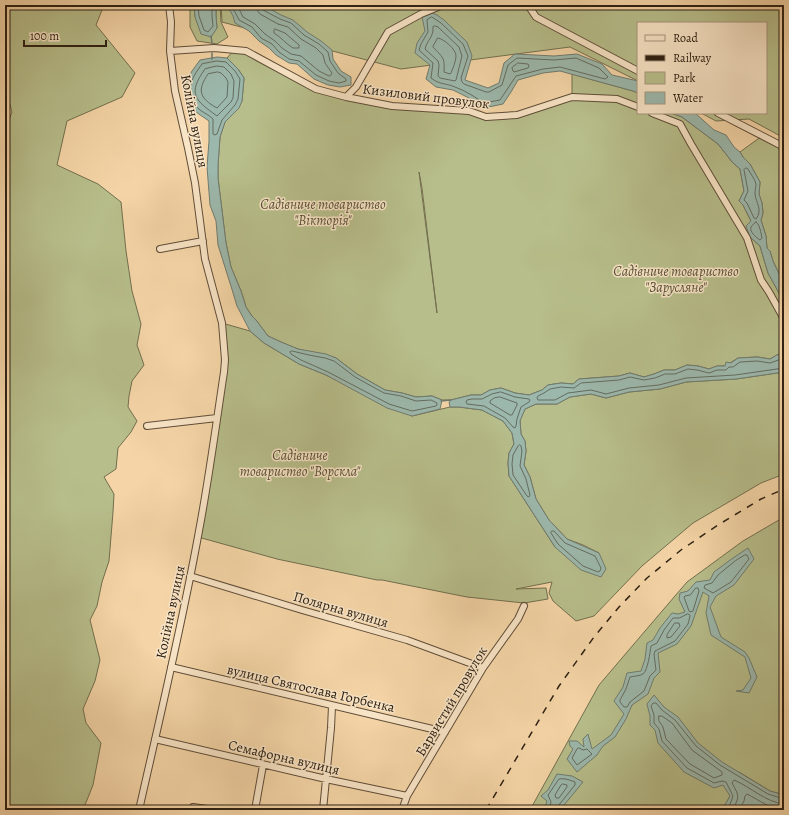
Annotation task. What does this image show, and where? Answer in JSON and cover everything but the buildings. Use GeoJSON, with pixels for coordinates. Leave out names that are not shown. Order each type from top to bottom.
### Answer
{"type":"FeatureCollection","features":[{"type":"Feature","properties":{"kind":"street","name":"Колійна вулиця"},"geometry":{"type":"LineString","coordinates":[[139,810],[171,667],[203,510],[225,360],[222,323],[205,259],[195,183],[175,91],[170,52],[171,22],[169,5]]}},
{"type":"Feature","properties":{"kind":"street"},"geometry":{"type":"LineString","coordinates":[[346,97],[356,87],[388,32],[421,14],[443,5]]}},
{"type":"Feature","properties":{"kind":"street"},"geometry":{"type":"LineString","coordinates":[[528,5],[536,17],[637,70]]}},
{"type":"Feature","properties":{"kind":"street","name":"Кизиловий провулок"},"geometry":{"type":"LineString","coordinates":[[170,52],[214,48],[246,51],[316,89],[346,97],[392,106],[469,111],[486,117],[517,115],[572,97],[617,99],[637,108]]}},
{"type":"Feature","properties":{"kind":"street"},"geometry":{"type":"LineString","coordinates":[[655,114],[680,124],[747,238],[761,280],[784,319]]}},
{"type":"Feature","properties":{"kind":"street"},"geometry":{"type":"LineString","coordinates":[[720,114],[784,147]]}},
{"type":"Feature","properties":{"kind":"street"},"geometry":{"type":"LineString","coordinates":[[160,249],[203,241]]}},
{"type":"Feature","properties":{"kind":"street"},"geometry":{"type":"LineString","coordinates":[[147,426],[217,418]]}},
{"type":"Feature","properties":{"kind":"street","name":"Полярна вулиця"},"geometry":{"type":"LineString","coordinates":[[190,576],[407,640],[483,668]]}},
{"type":"Feature","properties":{"kind":"street","name":"Барвистий провулок"},"geometry":{"type":"LineString","coordinates":[[402,810],[407,796],[483,668],[518,619],[524,606]]}},
{"type":"Feature","properties":{"kind":"street","name":"вулиця Святослава Горбенка"},"geometry":{"type":"LineString","coordinates":[[171,667],[445,732]]}},
{"type":"Feature","properties":{"kind":"street"},"geometry":{"type":"LineString","coordinates":[[322,810],[332,706]]}},
{"type":"Feature","properties":{"kind":"street","name":"Семафорна вулиця"},"geometry":{"type":"LineString","coordinates":[[155,739],[263,765],[407,796]]}},
{"type":"Feature","properties":{"kind":"street"},"geometry":{"type":"LineString","coordinates":[[255,810],[263,765]]}},
{"type":"Feature","properties":{"kind":"street"},"geometry":{"type":"LineString","coordinates":[[193,807],[214,810]]}},
{"type":"Feature","properties":{"kind":"green space"},"geometry":{"type":"Polygon","coordinates":[[[5,5],[104,5],[96,25],[135,73],[122,97],[67,121],[57,165],[98,184],[121,202],[132,291],[141,324],[137,345],[144,365],[132,381],[129,396],[128,407],[137,421],[131,432],[118,448],[116,469],[104,477],[114,494],[109,561],[102,582],[97,606],[90,620],[100,660],[95,681],[83,709],[86,723],[101,743],[93,785],[83,810],[5,810],[5,130],[12,112],[5,86],[5,5]]]}},
{"type":"Feature","properties":{"kind":"green space"},"geometry":{"type":"Polygon","coordinates":[[[187,5],[194,5],[195,17],[217,28],[216,5],[220,5],[221,22],[228,37],[217,44],[197,41],[190,27],[190,10],[187,5]]]}},
{"type":"Feature","properties":{"kind":"green space"},"geometry":{"type":"Polygon","coordinates":[[[221,5],[784,5],[784,138],[749,119],[716,121],[703,114],[767,114],[767,22],[637,22],[637,80],[570,47],[401,69],[222,22],[221,5]]]}},
{"type":"Feature","properties":{"kind":"green space"},"geometry":{"type":"Polygon","coordinates":[[[234,50],[246,51],[316,89],[392,106],[469,111],[486,117],[517,115],[572,97],[572,74],[637,93],[637,114],[674,114],[682,117],[718,144],[732,162],[740,169],[744,191],[739,201],[743,205],[751,221],[750,237],[760,246],[768,273],[784,304],[784,354],[777,355],[770,359],[757,357],[738,358],[725,366],[717,366],[709,369],[687,365],[675,370],[664,370],[644,377],[630,373],[619,376],[579,379],[573,384],[561,383],[548,385],[542,390],[529,395],[515,393],[501,388],[490,390],[481,395],[471,395],[451,400],[442,400],[432,396],[416,397],[385,390],[357,374],[336,358],[298,349],[268,336],[246,307],[231,267],[226,243],[218,178],[220,137],[225,122],[242,101],[244,78],[238,69],[227,58],[234,50]],[[419,172],[437,313],[422,188],[419,172]]]}},
{"type":"Feature","properties":{"kind":"green space"},"geometry":{"type":"Polygon","coordinates":[[[762,136],[784,147],[784,281],[773,261],[770,251],[767,248],[766,236],[761,220],[763,213],[759,194],[760,182],[750,164],[740,152],[762,136]]]}},
{"type":"Feature","properties":{"kind":"green space","name":"Садівниче товариство \"Ворскла\""},"geometry":{"type":"Polygon","coordinates":[[[222,323],[250,331],[264,343],[299,364],[326,375],[412,416],[450,407],[459,407],[482,410],[503,421],[512,433],[514,444],[509,453],[509,476],[555,547],[599,553],[567,539],[549,520],[536,499],[530,477],[524,465],[526,451],[525,441],[521,434],[520,420],[525,409],[536,404],[557,404],[570,397],[591,394],[606,398],[629,392],[660,389],[686,382],[736,379],[784,372],[784,474],[761,483],[693,523],[642,566],[594,616],[576,621],[553,601],[549,593],[552,582],[516,589],[546,588],[548,599],[524,603],[467,597],[277,559],[198,537],[224,372],[222,323]]]}},
{"type":"Feature","properties":{"kind":"green space"},"geometry":{"type":"Polygon","coordinates":[[[784,517],[784,795],[770,791],[739,772],[724,808],[725,810],[530,810],[599,685],[687,582],[743,541],[784,517]]]}},
{"type":"Feature","properties":{"kind":"water"},"geometry":{"type":"Polygon","coordinates":[[[194,5],[216,5],[217,28],[211,37],[201,34],[195,17],[194,5]]]}},
{"type":"Feature","properties":{"kind":"water"},"geometry":{"type":"Polygon","coordinates":[[[227,5],[263,5],[293,20],[332,50],[333,59],[341,71],[351,77],[351,85],[340,87],[328,85],[314,79],[297,64],[289,63],[276,55],[249,31],[235,23],[227,5]]]}},
{"type":"Feature","properties":{"kind":"water"},"geometry":{"type":"Polygon","coordinates":[[[432,13],[437,15],[467,42],[472,56],[465,80],[488,88],[499,83],[504,63],[515,54],[554,56],[577,54],[602,64],[612,75],[637,81],[637,93],[560,71],[543,73],[518,80],[503,104],[484,108],[453,90],[436,87],[426,79],[430,65],[415,53],[417,43],[425,31],[422,17],[432,13]]]}},
{"type":"Feature","properties":{"kind":"water"},"geometry":{"type":"Polygon","coordinates":[[[217,57],[227,58],[238,69],[244,78],[242,101],[239,108],[225,122],[220,137],[218,178],[226,243],[231,267],[246,307],[268,336],[298,349],[326,354],[336,358],[357,374],[385,390],[416,397],[432,396],[442,400],[440,409],[412,416],[387,408],[326,375],[299,364],[264,343],[250,331],[237,306],[218,245],[216,221],[210,205],[207,167],[209,121],[196,112],[187,101],[185,85],[192,71],[200,60],[217,57]]]}},
{"type":"Feature","properties":{"kind":"water"},"geometry":{"type":"Polygon","coordinates":[[[674,114],[696,114],[714,130],[726,135],[734,147],[750,164],[760,182],[759,194],[763,213],[761,220],[766,236],[767,248],[770,251],[781,278],[784,281],[784,304],[768,273],[760,246],[750,237],[746,226],[751,221],[743,205],[739,201],[744,191],[740,169],[732,162],[718,144],[682,117],[674,114]]]}},
{"type":"Feature","properties":{"kind":"water"},"geometry":{"type":"Polygon","coordinates":[[[784,354],[784,372],[736,379],[686,382],[660,389],[629,392],[606,398],[591,394],[570,397],[557,404],[536,404],[525,409],[520,421],[521,434],[525,441],[526,451],[524,465],[530,477],[536,499],[549,520],[567,539],[599,553],[606,569],[601,577],[581,570],[555,547],[509,476],[509,453],[514,444],[512,433],[503,421],[482,410],[450,407],[449,402],[451,400],[471,395],[481,395],[490,390],[501,388],[515,393],[529,395],[542,390],[548,385],[561,383],[573,384],[579,379],[619,376],[630,373],[644,377],[664,370],[675,370],[687,365],[709,369],[717,366],[725,366],[726,362],[731,363],[738,358],[757,357],[770,359],[777,355],[784,354]]]}},
{"type":"Feature","properties":{"kind":"water"},"geometry":{"type":"Polygon","coordinates":[[[748,548],[754,559],[734,585],[716,596],[710,607],[721,637],[745,652],[749,658],[757,677],[749,693],[736,691],[743,690],[751,678],[745,657],[711,635],[706,613],[709,596],[703,592],[691,626],[677,644],[658,653],[660,672],[654,678],[648,694],[632,705],[626,719],[615,737],[603,746],[597,755],[577,772],[567,759],[573,749],[570,746],[569,741],[577,741],[584,747],[583,739],[588,734],[592,749],[611,735],[624,714],[614,701],[623,687],[627,673],[641,671],[645,659],[647,643],[653,640],[672,613],[678,614],[685,612],[679,599],[680,593],[688,591],[696,582],[710,580],[714,572],[748,548]]]}},
{"type":"Feature","properties":{"kind":"water"},"geometry":{"type":"Polygon","coordinates":[[[654,695],[664,707],[678,717],[698,743],[722,762],[770,791],[784,795],[784,810],[725,810],[723,808],[730,796],[723,785],[714,788],[684,772],[658,743],[655,730],[650,725],[650,716],[647,704],[654,695]]]}},
{"type":"Feature","properties":{"kind":"water"},"geometry":{"type":"Polygon","coordinates":[[[557,774],[572,776],[583,782],[560,810],[544,810],[547,801],[541,796],[548,790],[557,774]]]}},
{"type":"Feature","properties":{"kind":"waterway"},"geometry":{"type":"LineString","coordinates":[[424,9],[429,5]]}},
{"type":"Feature","properties":{"kind":"waterway"},"geometry":{"type":"LineString","coordinates":[[211,36],[212,43]]}},
{"type":"Feature","properties":{"kind":"waterway"},"geometry":{"type":"LineString","coordinates":[[212,53],[212,59]]}},
{"type":"Feature","properties":{"kind":"waterway"},"geometry":{"type":"LineString","coordinates":[[441,401],[451,400]]}},
{"type":"Feature","properties":{"kind":"railway"},"geometry":{"type":"LineString","coordinates":[[486,810],[559,686],[594,637],[619,607],[647,578],[681,550],[761,499],[784,489]]}},
{"type":"Feature","properties":{"kind":"park label","name":"Садівниче товариство \"Вікторія\""},"geometry":{"type":"Point","coordinates":[323,212]}},
{"type":"Feature","properties":{"kind":"park label","name":"Садівниче товариство \"Зарусляне\""},"geometry":{"type":"Point","coordinates":[676,280]}}]}
